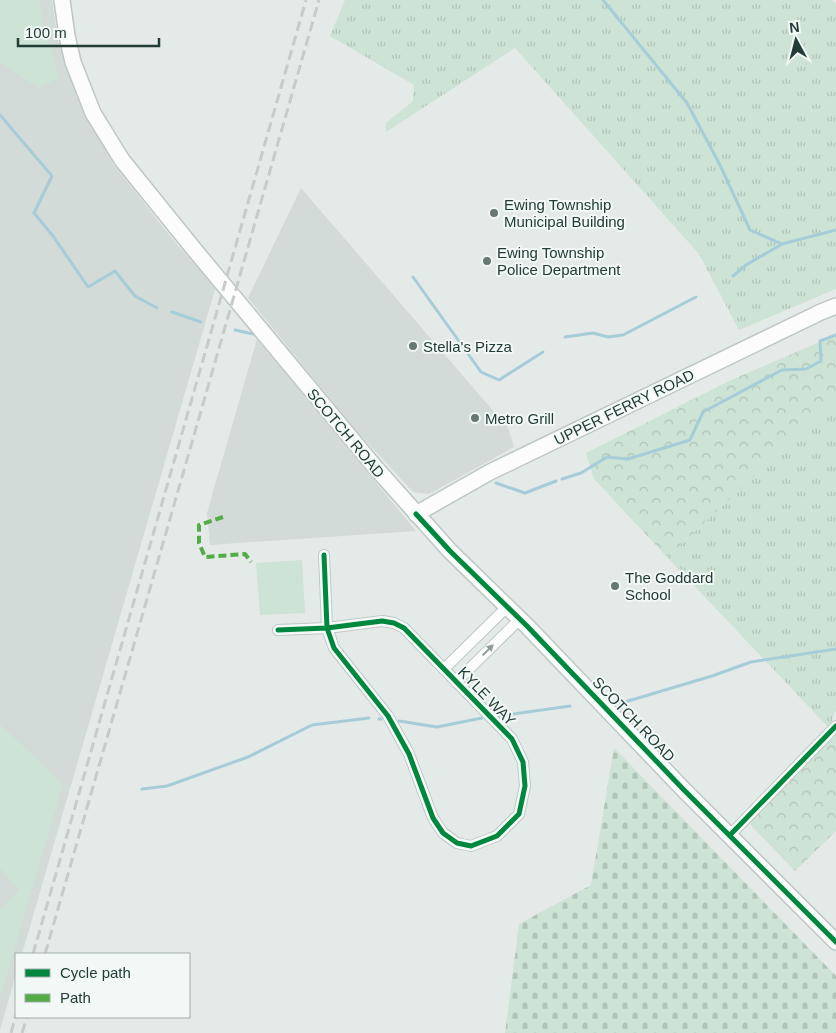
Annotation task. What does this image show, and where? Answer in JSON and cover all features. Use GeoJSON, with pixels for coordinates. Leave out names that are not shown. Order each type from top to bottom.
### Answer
{"type":"FeatureCollection","features":[{"type":"Feature","properties":{"kind":"main road","name":"SCOTCH ROAD"},"geometry":{"type":"LineString","coordinates":[[62,0],[66,36],[82,88],[98,121],[122,160],[310,390],[450,551],[520,619],[836,942]]}},
{"type":"Feature","properties":{"kind":"main road","name":"UPPER FERRY ROAD"},"geometry":{"type":"LineString","coordinates":[[416,514],[490,472],[836,306]]}},
{"type":"Feature","properties":{"kind":"street","name":"KYLE WAY"},"geometry":{"type":"LineString","coordinates":[[278,630],[327,628],[382,622],[394,623],[404,628],[512,739],[523,762],[525,786],[519,814],[497,836],[472,846],[458,843],[443,833],[433,818],[408,754],[388,716],[334,648],[327,628],[324,555]]}},
{"type":"Feature","properties":{"kind":"street","name":"KYLE WAY"},"geometry":{"type":"LineString","coordinates":[[444,669],[507,606]]}},
{"type":"Feature","properties":{"kind":"street","name":"KYLE WAY"},"geometry":{"type":"LineString","coordinates":[[456,682],[520,619]]}},
{"type":"Feature","properties":{"kind":"street"},"geometry":{"type":"LineString","coordinates":[[730,835],[836,726]]}},
{"type":"Feature","properties":{"kind":"shaded area"},"geometry":{"type":"Polygon","coordinates":[[[0,0],[52,0],[58,41],[82,106],[113,164],[178,246],[216,286],[22,953],[15,953],[15,978],[0,1030],[0,0]]]}},
{"type":"Feature","properties":{"kind":"shaded area"},"geometry":{"type":"Polygon","coordinates":[[[301,188],[508,428],[514,447],[429,494],[413,492],[354,428],[248,298],[301,188]]]}},
{"type":"Feature","properties":{"kind":"shaded area"},"geometry":{"type":"Polygon","coordinates":[[[257,339],[416,531],[210,545],[207,513],[257,339]]]}},
{"type":"Feature","properties":{"kind":"green space"},"geometry":{"type":"Polygon","coordinates":[[[0,0],[40,0],[42,18],[59,78],[38,88],[3,64],[0,64],[0,0]]]}},
{"type":"Feature","properties":{"kind":"green space"},"geometry":{"type":"Polygon","coordinates":[[[345,0],[833,0],[836,4],[836,289],[739,330],[699,254],[515,48],[386,132],[386,123],[413,101],[414,85],[330,36],[345,0]]]}},
{"type":"Feature","properties":{"kind":"green space"},"geometry":{"type":"Polygon","coordinates":[[[836,335],[836,401],[667,557],[594,479],[586,453],[729,381],[836,335]]]}},
{"type":"Feature","properties":{"kind":"green space"},"geometry":{"type":"Polygon","coordinates":[[[836,401],[836,710],[829,728],[667,557],[836,401]]]}},
{"type":"Feature","properties":{"kind":"green space"},"geometry":{"type":"Polygon","coordinates":[[[302,560],[305,613],[260,615],[256,563],[302,560]]]}},
{"type":"Feature","properties":{"kind":"green space"},"geometry":{"type":"Polygon","coordinates":[[[0,724],[63,784],[0,998],[0,909],[19,890],[0,868],[0,724]]]}},
{"type":"Feature","properties":{"kind":"green space"},"geometry":{"type":"Polygon","coordinates":[[[829,728],[836,735],[836,831],[795,871],[741,815],[829,728]]]}},
{"type":"Feature","properties":{"kind":"green space"},"geometry":{"type":"Polygon","coordinates":[[[614,748],[836,976],[836,1033],[505,1033],[519,924],[591,885],[614,748]]]}},
{"type":"Feature","properties":{"kind":"waterway"},"geometry":{"type":"LineString","coordinates":[[603,0],[687,103],[720,165],[750,230],[782,244],[836,230]]}},
{"type":"Feature","properties":{"kind":"waterway"},"geometry":{"type":"LineString","coordinates":[[0,115],[52,176],[34,213],[53,236],[88,287],[115,271],[135,296],[157,308]]}},
{"type":"Feature","properties":{"kind":"waterway"},"geometry":{"type":"LineString","coordinates":[[733,276],[746,265],[782,244]]}},
{"type":"Feature","properties":{"kind":"waterway"},"geometry":{"type":"LineString","coordinates":[[413,277],[481,372],[499,380],[543,352]]}},
{"type":"Feature","properties":{"kind":"waterway"},"geometry":{"type":"LineString","coordinates":[[565,337],[593,333],[608,337],[623,335],[696,297]]}},
{"type":"Feature","properties":{"kind":"waterway"},"geometry":{"type":"LineString","coordinates":[[172,312],[201,322]]}},
{"type":"Feature","properties":{"kind":"waterway"},"geometry":{"type":"LineString","coordinates":[[235,330],[253,334]]}},
{"type":"Feature","properties":{"kind":"waterway"},"geometry":{"type":"LineString","coordinates":[[562,479],[581,473],[607,457],[628,459],[690,440],[703,412],[782,370],[806,369],[821,361],[820,341],[836,335]]}},
{"type":"Feature","properties":{"kind":"waterway"},"geometry":{"type":"LineString","coordinates":[[496,483],[525,493],[556,481]]}},
{"type":"Feature","properties":{"kind":"waterway"},"geometry":{"type":"LineString","coordinates":[[618,704],[712,676],[751,662],[836,649]]}},
{"type":"Feature","properties":{"kind":"waterway"},"geometry":{"type":"LineString","coordinates":[[500,716],[570,706]]}},
{"type":"Feature","properties":{"kind":"waterway"},"geometry":{"type":"LineString","coordinates":[[142,789],[167,786],[248,757],[312,725],[369,718]]}},
{"type":"Feature","properties":{"kind":"waterway"},"geometry":{"type":"LineString","coordinates":[[399,721],[437,727],[482,718]]}},
{"type":"Feature","properties":{"kind":"railway"},"geometry":{"type":"LineString","coordinates":[[33,953],[306,0]]}},
{"type":"Feature","properties":{"kind":"railway"},"geometry":{"type":"LineString","coordinates":[[45,953],[319,0]]}},
{"type":"Feature","properties":{"kind":"railway"},"geometry":{"type":"LineString","coordinates":[[11,1033],[15,1018]]}},
{"type":"Feature","properties":{"kind":"railway"},"geometry":{"type":"LineString","coordinates":[[22,1033],[27,1018]]}},
{"type":"Feature","properties":{"kind":"marked path"},"geometry":{"type":"LineString","coordinates":[[223,517],[199,525],[199,543],[205,557],[245,554],[251,562]]}},
{"type":"Feature","properties":{"kind":"cycle path"},"geometry":{"type":"LineString","coordinates":[[416,514],[450,551],[527,626],[683,789],[836,942]]}},
{"type":"Feature","properties":{"kind":"cycle path"},"geometry":{"type":"LineString","coordinates":[[278,630],[327,628],[382,621],[394,623],[404,628],[512,739],[523,762],[525,786],[519,814],[497,836],[471,846],[457,843],[443,833],[433,818],[409,754],[388,716],[334,648],[327,628],[324,555]]}},
{"type":"Feature","properties":{"kind":"cycle path"},"geometry":{"type":"LineString","coordinates":[[730,835],[836,726]]}},
{"type":"Feature","properties":{"kind":"place","name":"Ewing Township Municipal Building"},"geometry":{"type":"Point","coordinates":[494,213]}},
{"type":"Feature","properties":{"kind":"place","name":"Ewing Township Police Department"},"geometry":{"type":"Point","coordinates":[487,261]}},
{"type":"Feature","properties":{"kind":"place","name":"Stella's Pizza"},"geometry":{"type":"Point","coordinates":[413,346]}},
{"type":"Feature","properties":{"kind":"place","name":"Metro Grill"},"geometry":{"type":"Point","coordinates":[475,418]}},
{"type":"Feature","properties":{"kind":"place","name":"The Goddard School"},"geometry":{"type":"Point","coordinates":[615,586]}}]}
